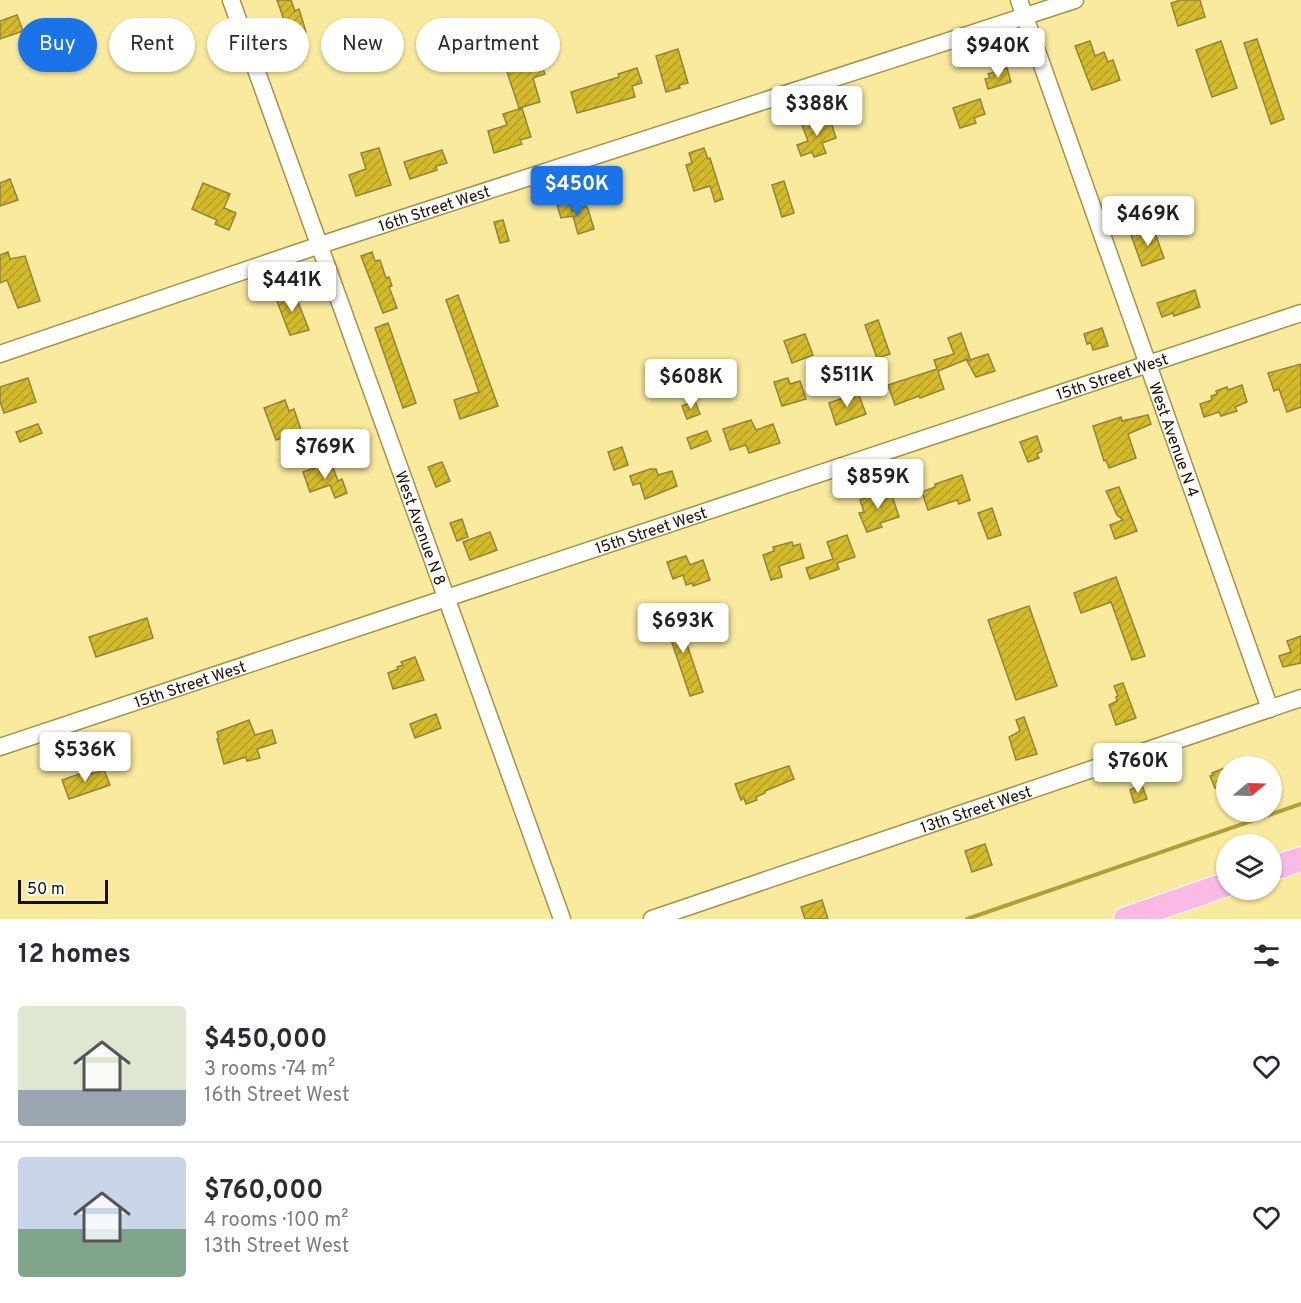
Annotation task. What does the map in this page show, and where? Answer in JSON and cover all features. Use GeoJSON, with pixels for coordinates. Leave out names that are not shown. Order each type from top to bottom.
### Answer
{"type":"FeatureCollection","features":[{"type":"Feature","properties":{"kind":"highway"},"geometry":{"type":"LineString","coordinates":[[1282,866],[1301,859]]}},
{"type":"Feature","properties":{"kind":"highway"},"geometry":{"type":"LineString","coordinates":[[1126,919],[1216,888]]}},
{"type":"Feature","properties":{"kind":"street","name":"West Avenue N 8"},"geometry":{"type":"LineString","coordinates":[[231,0],[562,919]]}},
{"type":"Feature","properties":{"kind":"street","name":"16th Street West"},"geometry":{"type":"LineString","coordinates":[[0,354],[1022,8],[1075,0]]}},
{"type":"Feature","properties":{"kind":"street","name":"West Avenue N 4"},"geometry":{"type":"LineString","coordinates":[[1022,8],[1270,709]]}},
{"type":"Feature","properties":{"kind":"street","name":"15th Street West"},"geometry":{"type":"LineString","coordinates":[[0,747],[1301,313]]}},
{"type":"Feature","properties":{"kind":"street","name":"13th Street West"},"geometry":{"type":"LineString","coordinates":[[652,919],[1301,699]]}},
{"type":"Feature","properties":{"kind":"building"},"geometry":{"type":"Polygon","coordinates":[[[277,0],[291,0],[295,11],[299,9],[302,18],[283,18],[277,0]]]}},
{"type":"Feature","properties":{"kind":"building"},"geometry":{"type":"Polygon","coordinates":[[[1181,0],[1200,0],[1205,17],[1178,26],[1171,3],[1181,0]]]}},
{"type":"Feature","properties":{"kind":"building"},"geometry":{"type":"Polygon","coordinates":[[[17,15],[18,33],[0,39],[0,21],[17,15]]]}},
{"type":"Feature","properties":{"kind":"building"},"geometry":{"type":"Polygon","coordinates":[[[1257,39],[1284,119],[1271,124],[1244,43],[1257,39]]]}},
{"type":"Feature","properties":{"kind":"building"},"geometry":{"type":"Polygon","coordinates":[[[1090,41],[1095,56],[1104,52],[1108,62],[1113,60],[1120,80],[1092,90],[1075,46],[1090,41]]]}},
{"type":"Feature","properties":{"kind":"building"},"geometry":{"type":"Polygon","coordinates":[[[1221,41],[1237,88],[1212,97],[1196,50],[1221,41]]]}},
{"type":"Feature","properties":{"kind":"building"},"geometry":{"type":"Polygon","coordinates":[[[678,49],[688,83],[666,92],[656,56],[678,49]]]}},
{"type":"Feature","properties":{"kind":"building"},"geometry":{"type":"Polygon","coordinates":[[[637,68],[642,83],[632,86],[635,97],[577,113],[571,92],[619,77],[618,74],[637,68]]]}},
{"type":"Feature","properties":{"kind":"building"},"geometry":{"type":"Polygon","coordinates":[[[1007,68],[1011,82],[988,89],[985,79],[990,78],[988,74],[1007,68]]]}},
{"type":"Feature","properties":{"kind":"building"},"geometry":{"type":"Polygon","coordinates":[[[507,72],[544,72],[545,74],[533,78],[540,102],[519,108],[507,72]]]}},
{"type":"Feature","properties":{"kind":"building"},"geometry":{"type":"Polygon","coordinates":[[[980,99],[985,114],[974,118],[976,123],[960,128],[953,108],[980,99]]]}},
{"type":"Feature","properties":{"kind":"building"},"geometry":{"type":"Polygon","coordinates":[[[522,108],[531,137],[520,140],[522,144],[494,153],[488,131],[507,125],[503,114],[522,108]]]}},
{"type":"Feature","properties":{"kind":"building"},"geometry":{"type":"Polygon","coordinates":[[[829,116],[836,138],[822,143],[826,153],[814,157],[812,152],[801,156],[797,145],[808,141],[802,125],[829,116]]]}},
{"type":"Feature","properties":{"kind":"building"},"geometry":{"type":"Polygon","coordinates":[[[379,148],[391,185],[356,196],[349,175],[366,169],[361,153],[379,148]]]}},
{"type":"Feature","properties":{"kind":"building"},"geometry":{"type":"Polygon","coordinates":[[[704,148],[708,159],[710,158],[723,199],[715,202],[710,186],[694,191],[686,165],[692,163],[689,153],[704,148]]]}},
{"type":"Feature","properties":{"kind":"building"},"geometry":{"type":"Polygon","coordinates":[[[442,150],[447,163],[436,166],[437,170],[410,179],[404,162],[442,150]]]}},
{"type":"Feature","properties":{"kind":"building"},"geometry":{"type":"Polygon","coordinates":[[[10,179],[18,200],[0,206],[0,183],[10,179]]]}},
{"type":"Feature","properties":{"kind":"building"},"geometry":{"type":"Polygon","coordinates":[[[784,181],[794,213],[782,217],[772,185],[784,181]]]}},
{"type":"Feature","properties":{"kind":"building"},"geometry":{"type":"Polygon","coordinates":[[[203,183],[230,194],[224,208],[236,213],[229,230],[215,224],[217,220],[192,209],[203,183]]]}},
{"type":"Feature","properties":{"kind":"building"},"geometry":{"type":"Polygon","coordinates":[[[570,202],[572,211],[586,206],[594,229],[578,234],[573,216],[561,218],[557,205],[570,202]]]}},
{"type":"Feature","properties":{"kind":"building"},"geometry":{"type":"Polygon","coordinates":[[[503,220],[509,241],[500,243],[494,222],[503,220]]]}},
{"type":"Feature","properties":{"kind":"building"},"geometry":{"type":"Polygon","coordinates":[[[1153,227],[1164,258],[1142,266],[1131,235],[1153,227]]]}},
{"type":"Feature","properties":{"kind":"building"},"geometry":{"type":"Polygon","coordinates":[[[8,252],[10,259],[25,256],[40,301],[18,308],[7,280],[0,283],[0,255],[8,252]]]}},
{"type":"Feature","properties":{"kind":"building"},"geometry":{"type":"Polygon","coordinates":[[[372,252],[375,261],[380,260],[386,278],[389,277],[392,286],[389,287],[397,308],[383,313],[361,256],[372,252]]]}},
{"type":"Feature","properties":{"kind":"building"},"geometry":{"type":"Polygon","coordinates":[[[293,289],[309,330],[290,335],[275,296],[293,289]]]}},
{"type":"Feature","properties":{"kind":"building"},"geometry":{"type":"Polygon","coordinates":[[[1195,290],[1200,307],[1174,316],[1173,313],[1162,317],[1157,303],[1195,290]]]}},
{"type":"Feature","properties":{"kind":"building"},"geometry":{"type":"Polygon","coordinates":[[[458,295],[498,406],[460,419],[454,400],[479,392],[446,300],[458,295]]]}},
{"type":"Feature","properties":{"kind":"building"},"geometry":{"type":"Polygon","coordinates":[[[878,320],[890,354],[877,358],[865,325],[878,320]]]}},
{"type":"Feature","properties":{"kind":"building"},"geometry":{"type":"Polygon","coordinates":[[[388,323],[416,403],[403,408],[375,328],[388,323]]]}},
{"type":"Feature","properties":{"kind":"building"},"geometry":{"type":"Polygon","coordinates":[[[1102,328],[1108,346],[1093,350],[1091,343],[1087,344],[1084,334],[1102,328]]]}},
{"type":"Feature","properties":{"kind":"building"},"geometry":{"type":"Polygon","coordinates":[[[961,333],[970,358],[938,371],[944,389],[895,405],[888,385],[937,369],[934,360],[954,354],[948,338],[961,333]]]}},
{"type":"Feature","properties":{"kind":"building"},"geometry":{"type":"Polygon","coordinates":[[[805,334],[813,355],[792,363],[784,341],[805,334]]]}},
{"type":"Feature","properties":{"kind":"building"},"geometry":{"type":"Polygon","coordinates":[[[988,354],[995,371],[976,377],[967,361],[988,354]]]}},
{"type":"Feature","properties":{"kind":"building"},"geometry":{"type":"Polygon","coordinates":[[[1301,364],[1301,407],[1287,412],[1279,389],[1274,391],[1268,373],[1301,364]]]}},
{"type":"Feature","properties":{"kind":"building"},"geometry":{"type":"Polygon","coordinates":[[[28,378],[36,402],[4,413],[0,402],[0,387],[28,378]]]}},
{"type":"Feature","properties":{"kind":"building"},"geometry":{"type":"Polygon","coordinates":[[[788,378],[790,384],[800,381],[806,399],[782,406],[774,382],[788,378]]]}},
{"type":"Feature","properties":{"kind":"building"},"geometry":{"type":"Polygon","coordinates":[[[1242,385],[1247,402],[1235,407],[1237,411],[1221,416],[1219,412],[1204,417],[1200,404],[1212,400],[1211,396],[1217,394],[1216,391],[1242,385]]]}},
{"type":"Feature","properties":{"kind":"building"},"geometry":{"type":"Polygon","coordinates":[[[857,390],[866,414],[836,425],[829,403],[857,390]]]}},
{"type":"Feature","properties":{"kind":"building"},"geometry":{"type":"Polygon","coordinates":[[[285,400],[289,411],[294,409],[301,430],[276,440],[264,408],[285,400]]]}},
{"type":"Feature","properties":{"kind":"building"},"geometry":{"type":"Polygon","coordinates":[[[695,401],[700,414],[687,419],[682,406],[695,401]]]}},
{"type":"Feature","properties":{"kind":"building"},"geometry":{"type":"Polygon","coordinates":[[[1148,415],[1151,424],[1128,434],[1136,458],[1109,468],[1106,460],[1104,461],[1093,426],[1121,417],[1122,421],[1148,415]]]}},
{"type":"Feature","properties":{"kind":"building"},"geometry":{"type":"Polygon","coordinates":[[[751,420],[756,430],[773,424],[780,443],[749,453],[746,445],[730,450],[723,429],[751,420]]]}},
{"type":"Feature","properties":{"kind":"building"},"geometry":{"type":"Polygon","coordinates":[[[38,424],[42,433],[20,442],[16,432],[38,424]]]}},
{"type":"Feature","properties":{"kind":"building"},"geometry":{"type":"Polygon","coordinates":[[[707,431],[711,441],[691,449],[687,438],[707,431]]]}},
{"type":"Feature","properties":{"kind":"building"},"geometry":{"type":"Polygon","coordinates":[[[1037,436],[1042,451],[1037,454],[1039,458],[1028,462],[1020,442],[1037,436]]]}},
{"type":"Feature","properties":{"kind":"building"},"geometry":{"type":"Polygon","coordinates":[[[622,447],[628,465],[614,470],[608,452],[622,447]]]}},
{"type":"Feature","properties":{"kind":"building"},"geometry":{"type":"Polygon","coordinates":[[[331,462],[338,481],[342,479],[347,493],[335,498],[330,485],[310,492],[303,472],[331,462]]]}},
{"type":"Feature","properties":{"kind":"building"},"geometry":{"type":"Polygon","coordinates":[[[442,462],[450,481],[436,487],[428,467],[442,462]]]}},
{"type":"Feature","properties":{"kind":"building"},"geometry":{"type":"Polygon","coordinates":[[[656,469],[658,475],[672,471],[677,486],[645,499],[640,483],[633,485],[630,476],[656,469]]]}},
{"type":"Feature","properties":{"kind":"building"},"geometry":{"type":"Polygon","coordinates":[[[962,475],[970,500],[959,504],[957,500],[928,510],[922,492],[935,487],[935,484],[962,475]]]}},
{"type":"Feature","properties":{"kind":"building"},"geometry":{"type":"Polygon","coordinates":[[[1119,487],[1137,531],[1115,539],[1110,525],[1123,520],[1117,515],[1106,491],[1119,487]]]}},
{"type":"Feature","properties":{"kind":"building"},"geometry":{"type":"Polygon","coordinates":[[[890,489],[899,517],[880,523],[882,527],[867,532],[859,513],[864,512],[860,500],[890,489]]]}},
{"type":"Feature","properties":{"kind":"building"},"geometry":{"type":"Polygon","coordinates":[[[992,508],[1001,535],[988,539],[978,513],[992,508]]]}},
{"type":"Feature","properties":{"kind":"building"},"geometry":{"type":"Polygon","coordinates":[[[462,519],[468,537],[457,541],[450,523],[462,519]]]}},
{"type":"Feature","properties":{"kind":"building"},"geometry":{"type":"Polygon","coordinates":[[[490,532],[497,550],[470,560],[463,542],[490,532]]]}},
{"type":"Feature","properties":{"kind":"building"},"geometry":{"type":"Polygon","coordinates":[[[847,535],[855,557],[837,563],[839,569],[810,579],[806,568],[833,559],[827,542],[847,535]]]}},
{"type":"Feature","properties":{"kind":"building"},"geometry":{"type":"Polygon","coordinates":[[[792,542],[793,546],[800,544],[804,558],[779,566],[782,577],[771,580],[763,555],[774,551],[773,547],[792,542]]]}},
{"type":"Feature","properties":{"kind":"building"},"geometry":{"type":"Polygon","coordinates":[[[686,556],[690,565],[703,560],[710,580],[693,586],[692,583],[686,585],[683,575],[673,579],[667,562],[686,556]]]}},
{"type":"Feature","properties":{"kind":"building"},"geometry":{"type":"Polygon","coordinates":[[[1116,577],[1145,656],[1132,660],[1111,602],[1081,613],[1074,593],[1116,577]]]}},
{"type":"Feature","properties":{"kind":"building"},"geometry":{"type":"Polygon","coordinates":[[[1029,606],[1057,686],[1016,700],[988,620],[1029,606]]]}},
{"type":"Feature","properties":{"kind":"building"},"geometry":{"type":"Polygon","coordinates":[[[676,612],[703,692],[690,696],[663,616],[676,612]]]}},
{"type":"Feature","properties":{"kind":"building"},"geometry":{"type":"Polygon","coordinates":[[[147,618],[153,638],[96,657],[89,637],[147,618]]]}},
{"type":"Feature","properties":{"kind":"building"},"geometry":{"type":"Polygon","coordinates":[[[1301,636],[1301,663],[1283,667],[1279,656],[1291,652],[1287,641],[1301,636]]]}},
{"type":"Feature","properties":{"kind":"building"},"geometry":{"type":"Polygon","coordinates":[[[415,657],[424,680],[393,689],[388,673],[403,665],[401,662],[415,657]]]}},
{"type":"Feature","properties":{"kind":"building"},"geometry":{"type":"Polygon","coordinates":[[[1123,683],[1136,718],[1116,725],[1109,705],[1117,701],[1118,696],[1114,686],[1123,683]]]}},
{"type":"Feature","properties":{"kind":"building"},"geometry":{"type":"Polygon","coordinates":[[[436,714],[441,728],[415,738],[410,724],[436,714]]]}},
{"type":"Feature","properties":{"kind":"building"},"geometry":{"type":"Polygon","coordinates":[[[1024,717],[1037,754],[1016,760],[1009,737],[1020,731],[1016,720],[1024,717]]]}},
{"type":"Feature","properties":{"kind":"building"},"geometry":{"type":"Polygon","coordinates":[[[249,720],[255,735],[272,730],[276,743],[257,749],[260,758],[247,761],[246,757],[224,764],[217,732],[249,720]]]}},
{"type":"Feature","properties":{"kind":"building"},"geometry":{"type":"Polygon","coordinates":[[[789,766],[794,779],[765,791],[756,797],[757,800],[746,804],[744,798],[741,800],[735,784],[789,766]]]}},
{"type":"Feature","properties":{"kind":"building"},"geometry":{"type":"Polygon","coordinates":[[[91,770],[92,774],[104,770],[110,785],[69,799],[62,780],[91,770]]]}},
{"type":"Feature","properties":{"kind":"building"},"geometry":{"type":"Polygon","coordinates":[[[1216,771],[1215,788],[1210,776],[1213,775],[1212,773],[1216,771]]]}},
{"type":"Feature","properties":{"kind":"building"},"geometry":{"type":"Polygon","coordinates":[[[1142,785],[1147,799],[1134,803],[1130,790],[1142,785]]]}},
{"type":"Feature","properties":{"kind":"building"},"geometry":{"type":"Polygon","coordinates":[[[985,844],[992,865],[972,872],[965,851],[985,844]]]}},
{"type":"Feature","properties":{"kind":"building"},"geometry":{"type":"Polygon","coordinates":[[[822,900],[828,919],[805,919],[801,907],[822,900]]]}},
{"type":"Feature","properties":{"kind":"waterway"},"geometry":{"type":"LineString","coordinates":[[967,919],[1301,804]]}}]}
